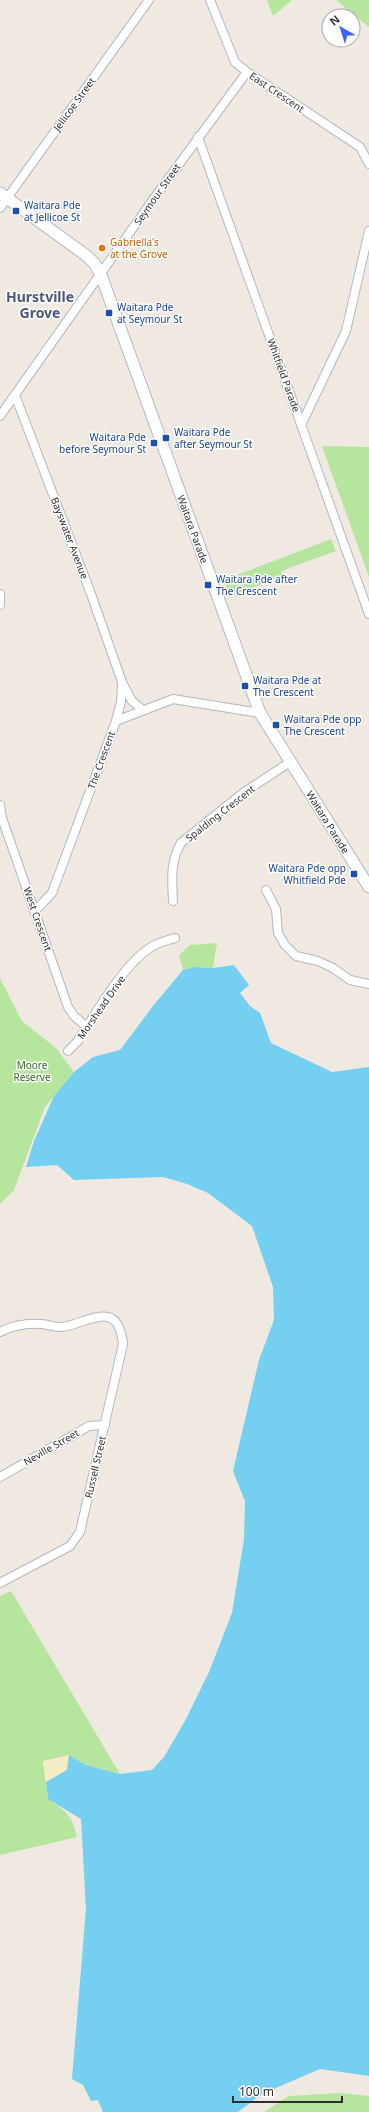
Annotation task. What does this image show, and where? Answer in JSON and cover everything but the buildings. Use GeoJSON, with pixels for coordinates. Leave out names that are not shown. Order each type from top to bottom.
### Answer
{"type":"FeatureCollection","features":[{"type":"Feature","properties":{"kind":"street","name":"Jellicoe Street"},"geometry":{"type":"LineString","coordinates":[[0,208],[4,196],[149,0]]}},
{"type":"Feature","properties":{"kind":"street","name":"East Crescent"},"geometry":{"type":"LineString","coordinates":[[210,0],[235,62],[246,72],[360,148],[369,164]]}},
{"type":"Feature","properties":{"kind":"street","name":"Seymour Street"},"geometry":{"type":"LineString","coordinates":[[0,416],[198,137],[246,72]]}},
{"type":"Feature","properties":{"kind":"street","name":"Whitfield Parade"},"geometry":{"type":"LineString","coordinates":[[198,137],[302,423],[369,614]]}},
{"type":"Feature","properties":{"kind":"street","name":"Waitara Parade"},"geometry":{"type":"LineString","coordinates":[[4,196],[87,256],[95,264],[101,275],[260,713],[369,887]]}},
{"type":"Feature","properties":{"kind":"street"},"geometry":{"type":"LineString","coordinates":[[302,423],[346,331],[369,231]]}},
{"type":"Feature","properties":{"kind":"street","name":"Bayswater Avenue"},"geometry":{"type":"LineString","coordinates":[[15,395],[91,594],[122,682],[132,701],[143,710]]}},
{"type":"Feature","properties":{"kind":"street"},"geometry":{"type":"LineString","coordinates":[[0,594],[0,605]]}},
{"type":"Feature","properties":{"kind":"street","name":"Bayswater Avenue"},"geometry":{"type":"LineString","coordinates":[[116,721],[121,702],[122,682]]}},
{"type":"Feature","properties":{"kind":"street","name":"The Crescent"},"geometry":{"type":"LineString","coordinates":[[35,911],[52,893],[116,721],[168,700],[177,699],[260,713]]}},
{"type":"Feature","properties":{"kind":"street","name":"Spalding Crescent"},"geometry":{"type":"LineString","coordinates":[[173,901],[172,868],[174,854],[181,843],[244,793],[290,762]]}},
{"type":"Feature","properties":{"kind":"street","name":"West Crescent"},"geometry":{"type":"LineString","coordinates":[[0,805],[2,818],[68,1007],[74,1016],[87,1027]]}},
{"type":"Feature","properties":{"kind":"street"},"geometry":{"type":"LineString","coordinates":[[266,890],[276,909],[278,933],[285,945],[296,956],[318,961],[333,968],[350,980],[369,984]]}},
{"type":"Feature","properties":{"kind":"street","name":"Morshead Drive"},"geometry":{"type":"LineString","coordinates":[[68,1051],[87,1027],[121,977],[137,960],[156,944],[175,938]]}},
{"type":"Feature","properties":{"kind":"street","name":"Russell Street"},"geometry":{"type":"LineString","coordinates":[[0,1332],[12,1327],[31,1324],[61,1327],[92,1317],[104,1316],[118,1326],[123,1344],[80,1532],[70,1546],[0,1583]]}},
{"type":"Feature","properties":{"kind":"street","name":"Neville Street"},"geometry":{"type":"LineString","coordinates":[[0,1477],[89,1426],[105,1425]]}},
{"type":"Feature","properties":{"kind":"green space"},"geometry":{"type":"Polygon","coordinates":[[[267,0],[292,0],[273,16],[267,0]]]}},
{"type":"Feature","properties":{"kind":"green space"},"geometry":{"type":"Polygon","coordinates":[[[336,0],[369,0],[369,27],[361,20],[361,8],[346,8],[336,0]]]}},
{"type":"Feature","properties":{"kind":"green space"},"geometry":{"type":"Polygon","coordinates":[[[322,446],[369,447],[369,577],[322,446]]]}},
{"type":"Feature","properties":{"kind":"green space"},"geometry":{"type":"Polygon","coordinates":[[[331,539],[336,551],[281,571],[283,576],[230,596],[224,580],[331,539]]]}},
{"type":"Feature","properties":{"kind":"green space"},"geometry":{"type":"Polygon","coordinates":[[[217,943],[213,968],[196,967],[183,970],[179,955],[190,945],[217,943]]]}},
{"type":"Feature","properties":{"kind":"green space","name":"Moore Reserve"},"geometry":{"type":"Polygon","coordinates":[[[0,978],[22,1021],[56,1048],[74,1072],[45,1107],[14,1190],[0,1204],[0,978]]]}},
{"type":"Feature","properties":{"kind":"green space"},"geometry":{"type":"Polygon","coordinates":[[[11,1591],[120,1774],[86,1765],[69,1755],[43,1761],[48,1799],[64,1810],[73,1823],[77,1837],[0,1855],[0,1596],[11,1591]]]}},
{"type":"Feature","properties":{"kind":"green space"},"geometry":{"type":"Polygon","coordinates":[[[341,2093],[369,2096],[369,2112],[264,2112],[289,2096],[341,2093]]]}},
{"type":"Feature","properties":{"kind":"sand"},"geometry":{"type":"Polygon","coordinates":[[[69,1755],[67,1770],[46,1782],[43,1762],[69,1755]]]}},
{"type":"Feature","properties":{"kind":"water"},"geometry":{"type":"Polygon","coordinates":[[[234,965],[249,985],[240,993],[250,1006],[260,1013],[271,1043],[332,1072],[369,1067],[369,2076],[320,2069],[262,2094],[238,2112],[103,2112],[98,2100],[91,2101],[83,2085],[72,2079],[86,1909],[81,1819],[48,1799],[46,1782],[67,1770],[69,1755],[86,1765],[120,1774],[152,1770],[164,1757],[186,1719],[209,1672],[232,1613],[244,1539],[245,1501],[233,1471],[259,1360],[274,1320],[273,1287],[252,1226],[208,1193],[187,1184],[163,1177],[74,1180],[57,1165],[26,1167],[34,1141],[54,1096],[74,1072],[93,1057],[120,1050],[153,1006],[183,970],[196,967],[213,968],[234,965]]]}},
{"type":"Feature","properties":{"kind":"place","name":"Waitara Pde at Jellicoe St"},"geometry":{"type":"Point","coordinates":[16,211]}},
{"type":"Feature","properties":{"kind":"place","name":"Gabriella's at the Grove"},"geometry":{"type":"Point","coordinates":[102,248]}},
{"type":"Feature","properties":{"kind":"place","name":"Waitara Pde at Seymour St"},"geometry":{"type":"Point","coordinates":[109,313]}},
{"type":"Feature","properties":{"kind":"place","name":"Waitara Pde after Seymour St"},"geometry":{"type":"Point","coordinates":[166,438]}},
{"type":"Feature","properties":{"kind":"place","name":"Waitara Pde before Seymour St"},"geometry":{"type":"Point","coordinates":[154,443]}},
{"type":"Feature","properties":{"kind":"place","name":"Waitara Pde after The Crescent"},"geometry":{"type":"Point","coordinates":[208,585]}},
{"type":"Feature","properties":{"kind":"place","name":"Waitara Pde at The Crescent"},"geometry":{"type":"Point","coordinates":[245,686]}},
{"type":"Feature","properties":{"kind":"place","name":"Waitara Pde opp The Crescent"},"geometry":{"type":"Point","coordinates":[276,725]}},
{"type":"Feature","properties":{"kind":"place","name":"Waitara Pde opp Whitfield Pde"},"geometry":{"type":"Point","coordinates":[354,874]}},
{"type":"Feature","properties":{"kind":"district","name":"Hurstville Grove"},"geometry":{"type":"Point","coordinates":[40,306]}}]}
